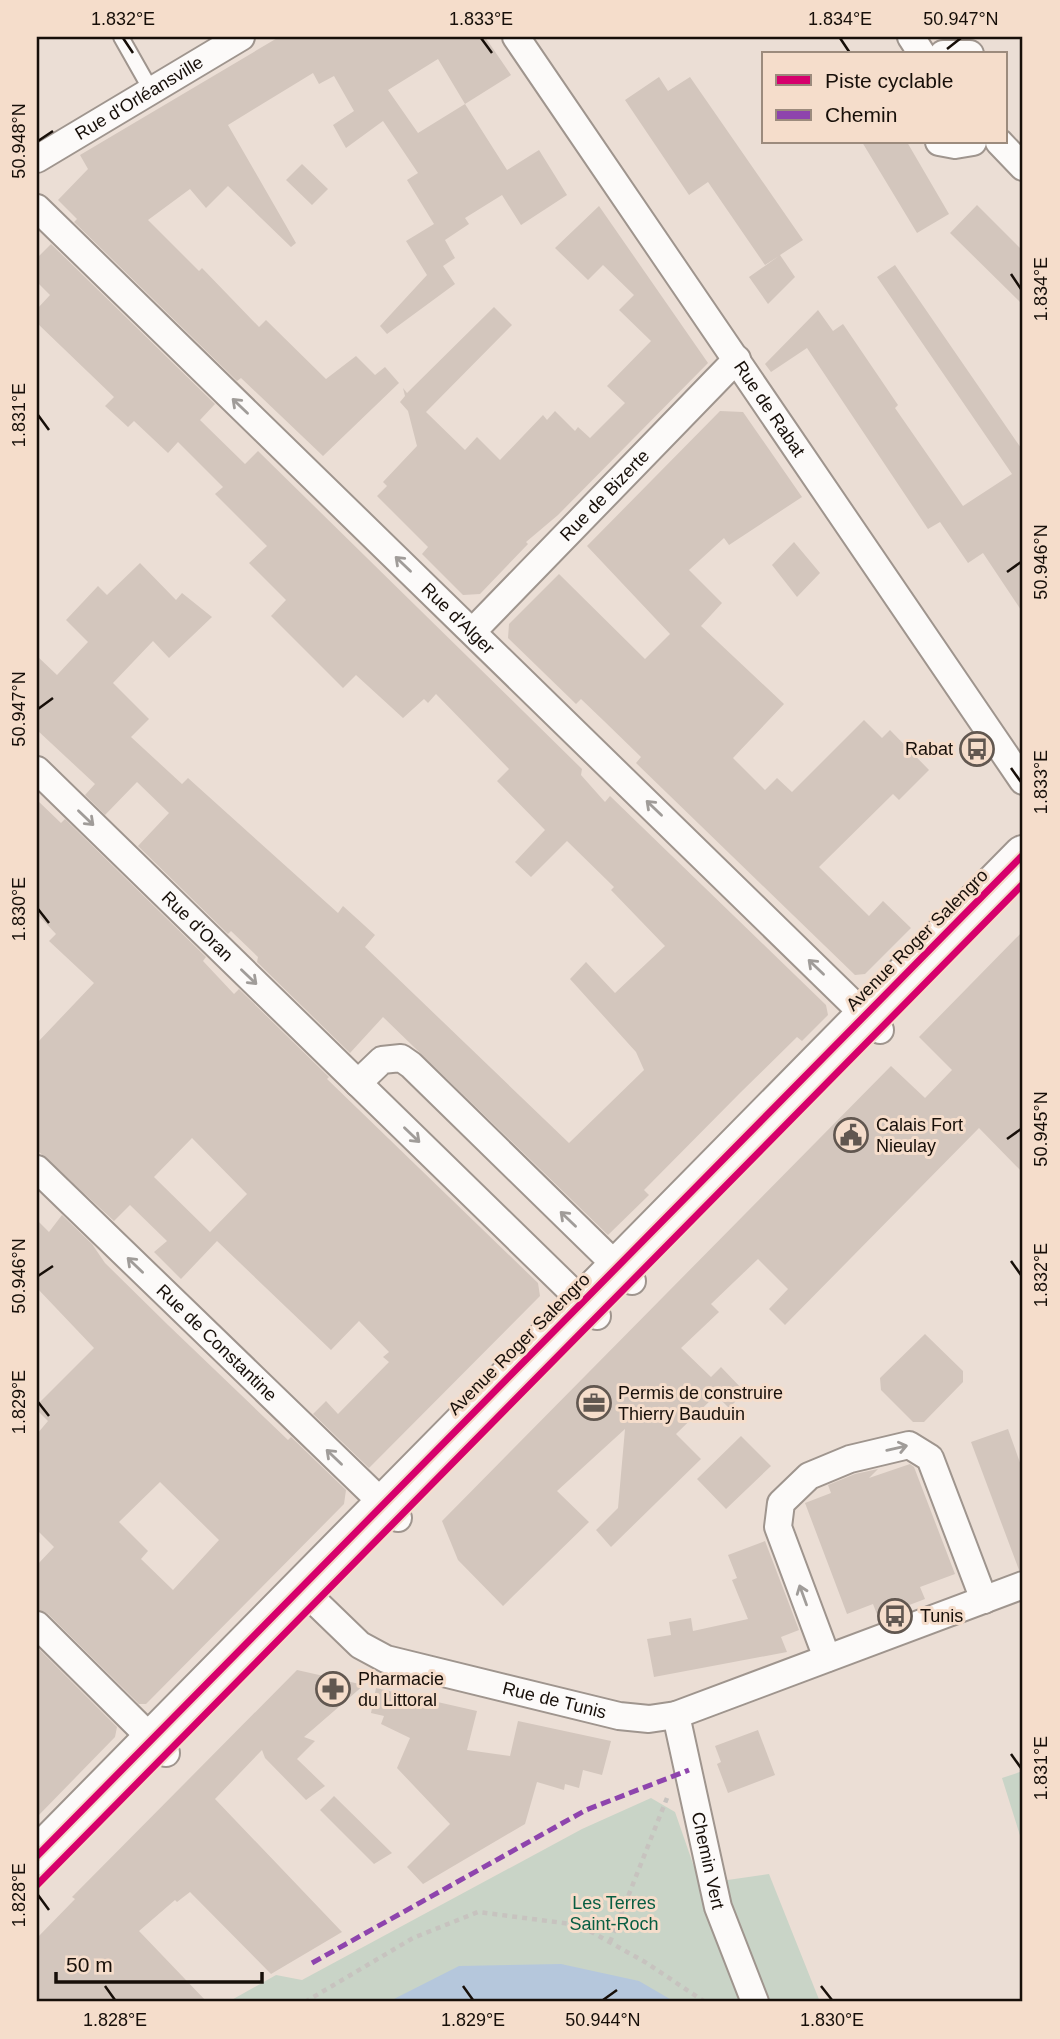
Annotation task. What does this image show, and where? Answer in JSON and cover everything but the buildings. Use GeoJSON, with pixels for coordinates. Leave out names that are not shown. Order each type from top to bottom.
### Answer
{"type":"FeatureCollection","features":[{"type":"Feature","properties":{"kind":"main road","name":"Avenue Roger Salengro"},"geometry":{"type":"LineString","coordinates":[[37,1856],[159,1746],[625,1274],[872,1022],[1023,855]]}},
{"type":"Feature","properties":{"kind":"main road","name":"Avenue Roger Salengro"},"geometry":{"type":"LineString","coordinates":[[872,1022],[1023,884]]}},
{"type":"Feature","properties":{"kind":"main road","name":"Avenue Roger Salengro"},"geometry":{"type":"LineString","coordinates":[[37,1885],[159,1746]]}},
{"type":"Feature","properties":{"kind":"street","name":"Rue d'Orléansville"},"geometry":{"type":"LineString","coordinates":[[37,159],[241,37]]}},
{"type":"Feature","properties":{"kind":"street","name":"Rue de Rabat"},"geometry":{"type":"LineString","coordinates":[[516,37],[1023,781]]}},
{"type":"Feature","properties":{"kind":"street"},"geometry":{"type":"LineString","coordinates":[[911,37],[921,52]]}},
{"type":"Feature","properties":{"kind":"street"},"geometry":{"type":"LineString","coordinates":[[1001,144],[1023,167]]}},
{"type":"Feature","properties":{"kind":"street","name":"Rue d'Alger"},"geometry":{"type":"LineString","coordinates":[[37,208],[872,1022]]}},
{"type":"Feature","properties":{"kind":"street","name":"Rue de Bizerte"},"geometry":{"type":"LineString","coordinates":[[472,631],[737,359]]}},
{"type":"Feature","properties":{"kind":"street","name":"Rue d'Oran"},"geometry":{"type":"LineString","coordinates":[[37,771],[590,1309]]}},
{"type":"Feature","properties":{"kind":"street"},"geometry":{"type":"LineString","coordinates":[[358,1083],[382,1059],[401,1059],[411,1065],[625,1274]]}},
{"type":"Feature","properties":{"kind":"street","name":"Rue de Constantine"},"geometry":{"type":"LineString","coordinates":[[37,1169],[391,1511]]}},
{"type":"Feature","properties":{"kind":"street"},"geometry":{"type":"LineString","coordinates":[[827,1658],[778,1527],[782,1503],[809,1476],[850,1459],[909,1445],[930,1458],[984,1600]]}},
{"type":"Feature","properties":{"kind":"street","name":"Rue de Tunis"},"geometry":{"type":"LineString","coordinates":[[308,1595],[359,1645],[393,1661],[619,1716],[649,1718],[676,1715],[1023,1585]]}},
{"type":"Feature","properties":{"kind":"street"},"geometry":{"type":"LineString","coordinates":[[37,1625],[159,1746]]}},
{"type":"Feature","properties":{"kind":"street","name":"Chemin Vert"},"geometry":{"type":"LineString","coordinates":[[676,1715],[718,1907],[755,2002]]}},
{"type":"Feature","properties":{"kind":"lane"},"geometry":{"type":"LineString","coordinates":[[121,37],[151,90]]}},
{"type":"Feature","properties":{"kind":"path"},"geometry":{"type":"LineString","coordinates":[[610,1942],[662,1804],[690,1770]]}},
{"type":"Feature","properties":{"kind":"path"},"geometry":{"type":"LineString","coordinates":[[305,2002],[414,1938],[478,1912],[579,1925],[705,2002]]}},
{"type":"Feature","properties":{"kind":"green space"},"geometry":{"type":"Polygon","coordinates":[[[1023,1771],[1023,1845],[1002,1778],[1023,1771]]]}},
{"type":"Feature","properties":{"kind":"green space","name":"Les Terres Saint-Roch"},"geometry":{"type":"Polygon","coordinates":[[[651,1798],[675,1812],[700,1884],[769,1874],[820,2002],[228,2002],[276,1975],[302,1980],[582,1829],[651,1798]]]}},
{"type":"Feature","properties":{"kind":"water"},"geometry":{"type":"Polygon","coordinates":[[[561,1964],[639,1981],[675,2002],[388,2002],[459,1966],[561,1964]]]}},
{"type":"Feature","properties":{"kind":"marked path"},"geometry":{"type":"LineString","coordinates":[[312,1963],[586,1810],[689,1770]]}},
{"type":"Feature","properties":{"kind":"cycle path"},"geometry":{"type":"LineString","coordinates":[[37,1856],[1023,855]]}},
{"type":"Feature","properties":{"kind":"cycle path"},"geometry":{"type":"LineString","coordinates":[[37,1885],[1023,884]]}},
{"type":"Feature","properties":{"kind":"place","name":"Rabat"},"geometry":{"type":"Point","coordinates":[977,749]}},
{"type":"Feature","properties":{"kind":"place","name":"Calais Fort Nieulay"},"geometry":{"type":"Point","coordinates":[851,1135]}},
{"type":"Feature","properties":{"kind":"place","name":"Permis de construire Thierry Bauduin"},"geometry":{"type":"Point","coordinates":[594,1403]}},
{"type":"Feature","properties":{"kind":"place","name":"Tunis"},"geometry":{"type":"Point","coordinates":[895,1616]}},
{"type":"Feature","properties":{"kind":"place","name":"Pharmacie du Littoral"},"geometry":{"type":"Point","coordinates":[333,1689]}}]}
